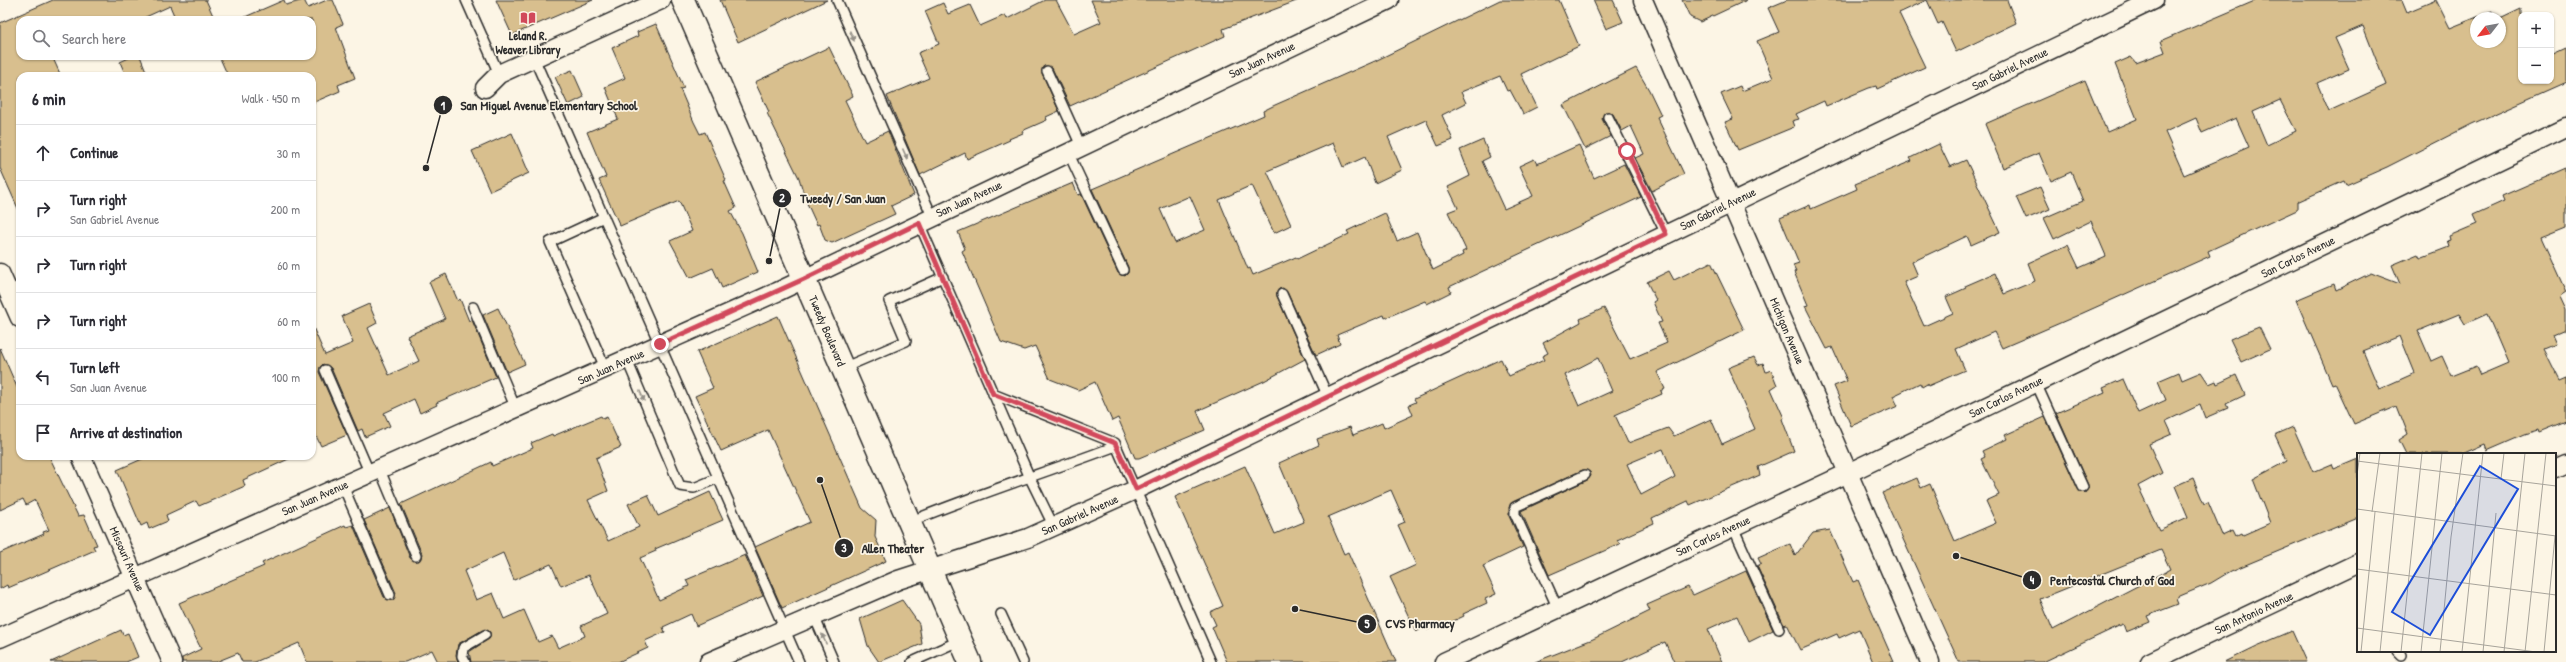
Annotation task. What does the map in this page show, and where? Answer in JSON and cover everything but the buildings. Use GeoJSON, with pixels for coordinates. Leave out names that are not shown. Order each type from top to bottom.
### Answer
{"type":"FeatureCollection","features":[{"type":"Feature","properties":{"kind":"main road","name":"Tweedy Boulevard"},"geometry":{"type":"LineString","coordinates":[[683,0],[970,662]]}},
{"type":"Feature","properties":{"kind":"street"},"geometry":{"type":"LineString","coordinates":[[485,88],[499,74],[661,0]]}},
{"type":"Feature","properties":{"kind":"street","name":"San Juan Avenue"},"geometry":{"type":"LineString","coordinates":[[0,638],[606,370],[804,279],[926,219],[1389,0]]}},
{"type":"Feature","properties":{"kind":"street","name":"Michigan Avenue"},"geometry":{"type":"LineString","coordinates":[[1643,0],[1930,662]]}},
{"type":"Feature","properties":{"kind":"street","name":"San Gabriel Avenue"},"geometry":{"type":"LineString","coordinates":[[709,662],[898,580],[930,571],[1028,538],[1054,527],[2154,0]]}},
{"type":"Feature","properties":{"kind":"street","name":"San Carlos Avenue"},"geometry":{"type":"LineString","coordinates":[[1444,662],[1848,473],[2566,128]]}},
{"type":"Feature","properties":{"kind":"street"},"geometry":{"type":"LineString","coordinates":[[0,273],[16,308]]}},
{"type":"Feature","properties":{"kind":"street","name":"Missouri Avenue"},"geometry":{"type":"LineString","coordinates":[[83,460],[172,662]]}},
{"type":"Feature","properties":{"kind":"street"},"geometry":{"type":"LineString","coordinates":[[2556,468],[2566,463]]}},
{"type":"Feature","properties":{"kind":"street","name":"San Antonio Avenue"},"geometry":{"type":"LineString","coordinates":[[2150,662],[2356,568]]}},
{"type":"Feature","properties":{"kind":"lane"},"geometry":{"type":"LineString","coordinates":[[466,0],[499,74]]}},
{"type":"Feature","properties":{"kind":"lane"},"geometry":{"type":"LineString","coordinates":[[836,0],[926,219],[943,277],[1030,478],[1054,527]]}},
{"type":"Feature","properties":{"kind":"lane"},"geometry":{"type":"LineString","coordinates":[[534,58],[799,662]]}},
{"type":"Feature","properties":{"kind":"lane"},"geometry":{"type":"LineString","coordinates":[[1047,71],[1075,149],[1123,270]]}},
{"type":"Feature","properties":{"kind":"lane"},"geometry":{"type":"LineString","coordinates":[[1608,117],[1666,234]]}},
{"type":"Feature","properties":{"kind":"lane"},"geometry":{"type":"LineString","coordinates":[[604,218],[550,242],[606,370]]}},
{"type":"Feature","properties":{"kind":"lane"},"geometry":{"type":"LineString","coordinates":[[843,368],[906,341],[889,301],[943,277]]}},
{"type":"Feature","properties":{"kind":"lane"},"geometry":{"type":"LineString","coordinates":[[1282,294],[1328,397]]}},
{"type":"Feature","properties":{"kind":"lane"},"geometry":{"type":"LineString","coordinates":[[473,307],[516,409]]}},
{"type":"Feature","properties":{"kind":"lane"},"geometry":{"type":"LineString","coordinates":[[627,360],[680,486],[694,488],[718,478]]}},
{"type":"Feature","properties":{"kind":"lane"},"geometry":{"type":"LineString","coordinates":[[325,370],[416,556]]}},
{"type":"Feature","properties":{"kind":"lane"},"geometry":{"type":"LineString","coordinates":[[2036,383],[2083,487]]}},
{"type":"Feature","properties":{"kind":"lane"},"geometry":{"type":"LineString","coordinates":[[993,394],[1115,443],[1211,662]]}},
{"type":"Feature","properties":{"kind":"lane"},"geometry":{"type":"LineString","coordinates":[[909,522],[973,496],[1030,478],[1116,446]]}},
{"type":"Feature","properties":{"kind":"lane"},"geometry":{"type":"LineString","coordinates":[[1558,609],[1515,514],[1515,506],[1585,475]]}},
{"type":"Feature","properties":{"kind":"lane"},"geometry":{"type":"LineString","coordinates":[[343,486],[390,595]]}},
{"type":"Feature","properties":{"kind":"lane"},"geometry":{"type":"LineString","coordinates":[[1733,527],[1779,628]]}},
{"type":"Feature","properties":{"kind":"lane"},"geometry":{"type":"LineString","coordinates":[[1001,614],[1023,662]]}},
{"type":"Feature","properties":{"kind":"lane"},"geometry":{"type":"LineString","coordinates":[[814,616],[834,662]]}},
{"type":"Feature","properties":{"kind":"lane"},"geometry":{"type":"LineString","coordinates":[[465,662],[462,656],[463,648],[485,635]]}},
{"type":"Feature","properties":{"kind":"lane"},"geometry":{"type":"LineString","coordinates":[[912,662],[961,640]]}},
{"type":"Feature","properties":{"kind":"place","name":"Leland R. Weaver Library"},"geometry":{"type":"Point","coordinates":[528,18]}},
{"type":"Feature","properties":{"kind":"place","name":"San Miguel Avenue Elementary School"},"geometry":{"type":"Point","coordinates":[426,168]}},
{"type":"Feature","properties":{"kind":"place","name":"Tweedy / San Juan"},"geometry":{"type":"Point","coordinates":[769,261]}},
{"type":"Feature","properties":{"kind":"place","name":"Allen Theater"},"geometry":{"type":"Point","coordinates":[820,480]}},
{"type":"Feature","properties":{"kind":"place","name":"Pentecostal Church of God"},"geometry":{"type":"Point","coordinates":[1956,556]}},
{"type":"Feature","properties":{"kind":"place","name":"CVS Pharmacy"},"geometry":{"type":"Point","coordinates":[1295,609]}},
{"type":"Feature","properties":{"kind":"route"},"geometry":{"type":"LineString","coordinates":[[660,344],[804,279],[919,223],[993,394],[1115,443],[1136,489],[1666,234],[1627,151]]}}]}
